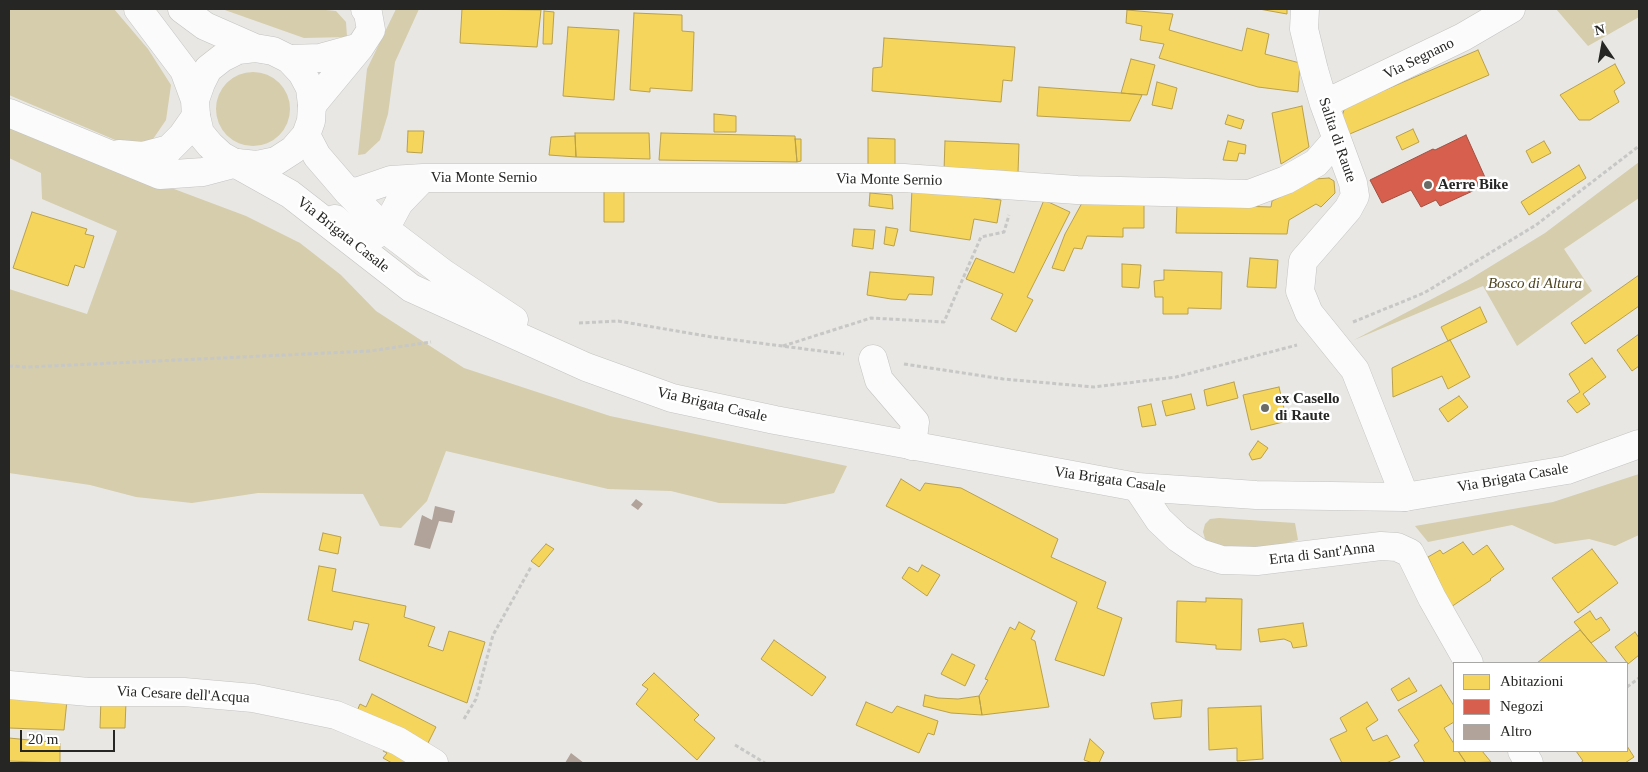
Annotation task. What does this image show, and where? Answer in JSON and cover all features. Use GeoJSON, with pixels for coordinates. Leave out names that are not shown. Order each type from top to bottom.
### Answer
{"type":"FeatureCollection","features":[{"type":"Feature","properties":{"kind":"street","name":"Via Brigata Casale"},"geometry":{"type":"LineString","coordinates":[[138,9],[184,70],[200,134],[222,156],[290,194],[411,288],[586,367],[672,398],[775,420],[1137,487],[1256,495],[1405,497],[1567,470],[1639,444]]}},
{"type":"Feature","properties":{"kind":"street"},"geometry":{"type":"LineString","coordinates":[[182,9],[205,26],[255,48],[273,51],[289,60],[302,73],[310,88],[312,105],[311,121],[306,135]]}},
{"type":"Feature","properties":{"kind":"street"},"geometry":{"type":"LineString","coordinates":[[312,105],[360,47],[371,30],[368,12],[365,9]]}},
{"type":"Feature","properties":{"kind":"street","name":"Salita di Raute"},"geometry":{"type":"LineString","coordinates":[[1304,9],[1304,29],[1324,104],[1354,183],[1356,196],[1348,209],[1303,261],[1300,291],[1309,313],[1355,370],[1405,497]]}},
{"type":"Feature","properties":{"kind":"street","name":"Via Segnano"},"geometry":{"type":"LineString","coordinates":[[1324,104],[1464,37],[1511,9]]}},
{"type":"Feature","properties":{"kind":"street"},"geometry":{"type":"LineString","coordinates":[[289,60],[320,58],[360,47]]}},
{"type":"Feature","properties":{"kind":"street"},"geometry":{"type":"LineString","coordinates":[[105,152],[143,156],[169,149],[182,136],[195,108],[200,83],[208,69],[222,58],[238,50],[255,48]]}},
{"type":"Feature","properties":{"kind":"street"},"geometry":{"type":"LineString","coordinates":[[9,113],[160,175],[203,172],[237,163],[283,182],[320,207],[354,235],[372,237],[385,229]]}},
{"type":"Feature","properties":{"kind":"street","name":"Via Brigata Casale"},"geometry":{"type":"LineString","coordinates":[[237,163],[257,166],[276,161],[293,150],[306,135],[317,156],[348,192],[385,229],[442,273],[586,367]]}},
{"type":"Feature","properties":{"kind":"street","name":"Via Monte Sernio"},"geometry":{"type":"LineString","coordinates":[[348,192],[358,191],[391,180],[423,178],[904,178],[1087,190],[1249,194],[1286,180],[1316,163],[1336,139]]}},
{"type":"Feature","properties":{"kind":"street","name":"Via Monte Sernio"},"geometry":{"type":"LineString","coordinates":[[385,229],[399,203],[423,178]]}},
{"type":"Feature","properties":{"kind":"street"},"geometry":{"type":"LineString","coordinates":[[873,359],[879,380],[915,422],[912,446]]}},
{"type":"Feature","properties":{"kind":"street","name":"Erta di Sant'Anna"},"geometry":{"type":"LineString","coordinates":[[1137,487],[1159,520],[1178,538],[1200,553],[1222,560],[1257,561],[1381,546],[1397,547],[1410,553],[1432,598],[1468,662]]}},
{"type":"Feature","properties":{"kind":"street","name":"Via Cesare dell'Acqua"},"geometry":{"type":"LineString","coordinates":[[9,685],[90,692],[184,692],[253,698],[336,715],[398,741],[434,763]]}},
{"type":"Feature","properties":{"kind":"street"},"geometry":{"type":"LineString","coordinates":[[1523,752],[1529,763]]}},
{"type":"Feature","properties":{"kind":"path"},"geometry":{"type":"LineString","coordinates":[[578,323],[618,321],[712,337],[1003,379],[1094,387],[1176,377],[1289,348],[1424,293],[1536,225],[1639,146]]}},
{"type":"Feature","properties":{"kind":"path"},"geometry":{"type":"LineString","coordinates":[[780,346],[871,318],[944,322],[981,237],[1004,232],[1017,186]]}},
{"type":"Feature","properties":{"kind":"path"},"geometry":{"type":"LineString","coordinates":[[9,366],[28,368],[370,351],[431,342]]}},
{"type":"Feature","properties":{"kind":"path"},"geometry":{"type":"LineString","coordinates":[[464,719],[476,699],[493,635],[531,567]]}},
{"type":"Feature","properties":{"kind":"path"},"geometry":{"type":"LineString","coordinates":[[1628,686],[1639,678]]}},
{"type":"Feature","properties":{"kind":"path"},"geometry":{"type":"LineString","coordinates":[[735,745],[765,763]]}},
{"type":"Feature","properties":{"kind":"green space"},"geometry":{"type":"Polygon","coordinates":[[[9,9],[114,9],[148,49],[171,85],[166,120],[151,142],[120,142],[9,95],[9,9]]]}},
{"type":"Feature","properties":{"kind":"green space"},"geometry":{"type":"Polygon","coordinates":[[[222,9],[316,9],[336,11],[346,22],[347,37],[304,38],[222,9]]]}},
{"type":"Feature","properties":{"kind":"green space"},"geometry":{"type":"Polygon","coordinates":[[[396,9],[419,9],[395,62],[388,114],[380,140],[365,154],[358,155],[367,69],[396,9]]]}},
{"type":"Feature","properties":{"kind":"green space"},"geometry":{"type":"Polygon","coordinates":[[[1556,9],[1639,9],[1639,17],[1588,46],[1556,9]]]}},
{"type":"Feature","properties":{"kind":"green space"},"geometry":{"type":"Polygon","coordinates":[[[253,72],[274,78],[284,88],[290,109],[284,130],[274,140],[253,146],[232,140],[222,130],[216,109],[222,88],[232,78],[253,72]]]}},
{"type":"Feature","properties":{"kind":"green space"},"geometry":{"type":"Polygon","coordinates":[[[9,127],[246,216],[300,243],[341,275],[376,311],[464,368],[610,416],[847,466],[834,493],[785,504],[719,503],[671,491],[608,489],[446,451],[427,501],[401,528],[380,526],[363,494],[258,493],[192,503],[136,497],[90,485],[9,473],[9,289],[87,314],[117,231],[42,199],[41,173],[9,158],[9,127]]]}},
{"type":"Feature","properties":{"kind":"green space","name":"Bosco di Altura"},"geometry":{"type":"Polygon","coordinates":[[[1639,162],[1639,198],[1564,249],[1592,291],[1517,346],[1483,286],[1354,340],[1470,279],[1545,233],[1639,162]]]}},
{"type":"Feature","properties":{"kind":"green space"},"geometry":{"type":"Polygon","coordinates":[[[1639,474],[1639,535],[1615,546],[1589,539],[1555,544],[1512,525],[1428,542],[1415,526],[1553,502],[1639,474]]]}},
{"type":"Feature","properties":{"kind":"green space"},"geometry":{"type":"Polygon","coordinates":[[[1210,519],[1295,523],[1298,540],[1267,548],[1235,551],[1206,542],[1203,532],[1205,524],[1210,519]]]}},
{"type":"Feature","properties":{"kind":"building: Abitazioni"},"geometry":{"type":"Polygon","coordinates":[[[462,9],[541,10],[537,47],[460,43],[462,9]]]}},
{"type":"Feature","properties":{"kind":"building: Abitazioni"},"geometry":{"type":"Polygon","coordinates":[[[1259,9],[1287,9],[1287,14],[1259,9]]]}},
{"type":"Feature","properties":{"kind":"building: Abitazioni"},"geometry":{"type":"Polygon","coordinates":[[[1127,10],[1173,14],[1169,30],[1242,51],[1247,28],[1269,34],[1265,54],[1300,63],[1298,92],[1258,87],[1159,58],[1164,44],[1140,40],[1142,26],[1126,23],[1127,10]]]}},
{"type":"Feature","properties":{"kind":"building: Abitazioni"},"geometry":{"type":"Polygon","coordinates":[[[544,11],[554,12],[552,44],[543,44],[544,11]]]}},
{"type":"Feature","properties":{"kind":"building: Abitazioni"},"geometry":{"type":"Polygon","coordinates":[[[634,13],[682,15],[682,31],[694,32],[692,91],[650,88],[650,92],[630,90],[634,13]]]}},
{"type":"Feature","properties":{"kind":"building: Abitazioni"},"geometry":{"type":"Polygon","coordinates":[[[568,27],[619,30],[614,100],[563,96],[568,27]]]}},
{"type":"Feature","properties":{"kind":"building: Abitazioni"},"geometry":{"type":"Polygon","coordinates":[[[884,38],[1015,47],[1012,81],[1003,80],[1001,102],[872,91],[873,68],[882,67],[884,38]]]}},
{"type":"Feature","properties":{"kind":"building: Abitazioni"},"geometry":{"type":"Polygon","coordinates":[[[1478,50],[1489,75],[1345,136],[1339,125],[1345,107],[1478,50]]]}},
{"type":"Feature","properties":{"kind":"building: Abitazioni"},"geometry":{"type":"Polygon","coordinates":[[[1131,59],[1155,65],[1147,95],[1121,93],[1131,59]]]}},
{"type":"Feature","properties":{"kind":"building: Abitazioni"},"geometry":{"type":"Polygon","coordinates":[[[1615,64],[1625,83],[1614,91],[1619,102],[1590,120],[1579,120],[1560,95],[1615,64]]]}},
{"type":"Feature","properties":{"kind":"building: Abitazioni"},"geometry":{"type":"Polygon","coordinates":[[[1157,82],[1177,88],[1172,109],[1152,105],[1157,82]]]}},
{"type":"Feature","properties":{"kind":"building: Abitazioni"},"geometry":{"type":"Polygon","coordinates":[[[1039,87],[1142,95],[1130,121],[1037,116],[1039,87]]]}},
{"type":"Feature","properties":{"kind":"building: Abitazioni"},"geometry":{"type":"Polygon","coordinates":[[[1302,106],[1309,147],[1281,164],[1272,113],[1302,106]]]}},
{"type":"Feature","properties":{"kind":"building: Abitazioni"},"geometry":{"type":"Polygon","coordinates":[[[714,114],[736,116],[736,132],[714,132],[714,114]]]}},
{"type":"Feature","properties":{"kind":"building: Abitazioni"},"geometry":{"type":"Polygon","coordinates":[[[1228,115],[1244,120],[1241,129],[1225,124],[1228,115]]]}},
{"type":"Feature","properties":{"kind":"building: Abitazioni"},"geometry":{"type":"Polygon","coordinates":[[[1413,129],[1419,142],[1402,150],[1396,137],[1413,129]]]}},
{"type":"Feature","properties":{"kind":"building: Abitazioni"},"geometry":{"type":"Polygon","coordinates":[[[408,131],[424,131],[422,153],[407,152],[408,131]]]}},
{"type":"Feature","properties":{"kind":"building: Abitazioni"},"geometry":{"type":"Polygon","coordinates":[[[575,133],[649,133],[650,159],[576,157],[575,133]]]}},
{"type":"Feature","properties":{"kind":"building: Abitazioni"},"geometry":{"type":"Polygon","coordinates":[[[661,133],[795,136],[797,162],[659,160],[661,133]]]}},
{"type":"Feature","properties":{"kind":"building: Abitazioni"},"geometry":{"type":"Polygon","coordinates":[[[575,136],[576,157],[549,155],[551,137],[575,136]]]}},
{"type":"Feature","properties":{"kind":"building: Abitazioni"},"geometry":{"type":"Polygon","coordinates":[[[868,138],[895,139],[895,165],[868,165],[868,138]]]}},
{"type":"Feature","properties":{"kind":"building: Abitazioni"},"geometry":{"type":"Polygon","coordinates":[[[795,139],[801,139],[801,161],[797,162],[795,139]]]}},
{"type":"Feature","properties":{"kind":"building: Abitazioni"},"geometry":{"type":"Polygon","coordinates":[[[945,141],[1019,144],[1018,173],[944,171],[945,141]]]}},
{"type":"Feature","properties":{"kind":"building: Abitazioni"},"geometry":{"type":"Polygon","coordinates":[[[1228,141],[1246,145],[1245,154],[1239,153],[1237,161],[1223,160],[1228,141]]]}},
{"type":"Feature","properties":{"kind":"building: Abitazioni"},"geometry":{"type":"Polygon","coordinates":[[[1544,141],[1551,153],[1532,163],[1526,151],[1544,141]]]}},
{"type":"Feature","properties":{"kind":"building: Abitazioni"},"geometry":{"type":"Polygon","coordinates":[[[1579,165],[1586,178],[1529,215],[1521,202],[1579,165]]]}},
{"type":"Feature","properties":{"kind":"building: Abitazioni"},"geometry":{"type":"Polygon","coordinates":[[[1329,178],[1334,181],[1335,193],[1321,207],[1316,204],[1289,220],[1287,234],[1176,233],[1177,204],[1271,207],[1272,201],[1315,179],[1329,178]]]}},
{"type":"Feature","properties":{"kind":"building: Abitazioni"},"geometry":{"type":"Polygon","coordinates":[[[604,189],[624,189],[624,222],[604,222],[604,189]]]}},
{"type":"Feature","properties":{"kind":"building: Abitazioni"},"geometry":{"type":"Polygon","coordinates":[[[912,189],[1001,200],[997,223],[974,219],[970,240],[910,231],[912,189]]]}},
{"type":"Feature","properties":{"kind":"building: Abitazioni"},"geometry":{"type":"Polygon","coordinates":[[[870,193],[892,195],[893,209],[869,206],[870,193]]]}},
{"type":"Feature","properties":{"kind":"building: Abitazioni"},"geometry":{"type":"Polygon","coordinates":[[[1044,200],[1070,212],[1027,297],[1033,300],[1016,332],[991,319],[1003,294],[966,279],[976,258],[1014,273],[1044,200]]]}},
{"type":"Feature","properties":{"kind":"building: Abitazioni"},"geometry":{"type":"Polygon","coordinates":[[[1082,203],[1144,205],[1144,228],[1123,228],[1123,237],[1087,236],[1082,249],[1074,248],[1064,271],[1052,268],[1065,234],[1082,203]]]}},
{"type":"Feature","properties":{"kind":"building: Abitazioni"},"geometry":{"type":"Polygon","coordinates":[[[32,212],[87,229],[85,234],[94,236],[84,268],[75,265],[68,286],[13,268],[32,212]]]}},
{"type":"Feature","properties":{"kind":"building: Abitazioni"},"geometry":{"type":"Polygon","coordinates":[[[886,227],[898,229],[894,246],[884,244],[886,227]]]}},
{"type":"Feature","properties":{"kind":"building: Abitazioni"},"geometry":{"type":"Polygon","coordinates":[[[854,229],[875,230],[873,249],[852,246],[854,229]]]}},
{"type":"Feature","properties":{"kind":"building: Abitazioni"},"geometry":{"type":"Polygon","coordinates":[[[1250,258],[1278,260],[1276,288],[1247,287],[1250,258]]]}},
{"type":"Feature","properties":{"kind":"building: Abitazioni"},"geometry":{"type":"Polygon","coordinates":[[[1122,264],[1141,265],[1139,288],[1122,287],[1122,264]]]}},
{"type":"Feature","properties":{"kind":"building: Abitazioni"},"geometry":{"type":"Polygon","coordinates":[[[1164,270],[1222,272],[1221,309],[1188,308],[1188,314],[1163,314],[1163,297],[1155,297],[1154,281],[1164,280],[1164,270]]]}},
{"type":"Feature","properties":{"kind":"building: Abitazioni"},"geometry":{"type":"Polygon","coordinates":[[[870,272],[934,277],[932,295],[909,294],[906,300],[867,295],[870,272]]]}},
{"type":"Feature","properties":{"kind":"building: Abitazioni"},"geometry":{"type":"Polygon","coordinates":[[[1639,275],[1639,306],[1585,344],[1571,323],[1639,275]]]}},
{"type":"Feature","properties":{"kind":"building: Abitazioni"},"geometry":{"type":"Polygon","coordinates":[[[1480,307],[1487,322],[1448,341],[1441,327],[1480,307]]]}},
{"type":"Feature","properties":{"kind":"building: Abitazioni"},"geometry":{"type":"Polygon","coordinates":[[[1639,334],[1639,366],[1632,371],[1617,350],[1639,334]]]}},
{"type":"Feature","properties":{"kind":"building: Abitazioni"},"geometry":{"type":"Polygon","coordinates":[[[1450,340],[1470,377],[1448,389],[1442,376],[1393,397],[1392,368],[1450,340]]]}},
{"type":"Feature","properties":{"kind":"building: Abitazioni"},"geometry":{"type":"Polygon","coordinates":[[[1592,358],[1606,377],[1583,394],[1590,404],[1577,413],[1567,401],[1580,392],[1569,374],[1592,358]]]}},
{"type":"Feature","properties":{"kind":"building: Abitazioni"},"geometry":{"type":"Polygon","coordinates":[[[1234,382],[1238,398],[1207,406],[1204,390],[1234,382]]]}},
{"type":"Feature","properties":{"kind":"building: Abitazioni","name":"ex Casello di Raute"},"geometry":{"type":"Polygon","coordinates":[[[1279,387],[1287,421],[1251,430],[1243,395],[1279,387]]]}},
{"type":"Feature","properties":{"kind":"building: Abitazioni"},"geometry":{"type":"Polygon","coordinates":[[[1191,394],[1195,409],[1166,416],[1162,401],[1191,394]]]}},
{"type":"Feature","properties":{"kind":"building: Abitazioni"},"geometry":{"type":"Polygon","coordinates":[[[1459,396],[1468,407],[1448,422],[1439,409],[1459,396]]]}},
{"type":"Feature","properties":{"kind":"building: Abitazioni"},"geometry":{"type":"Polygon","coordinates":[[[1151,404],[1156,425],[1142,427],[1138,407],[1151,404]]]}},
{"type":"Feature","properties":{"kind":"building: Abitazioni"},"geometry":{"type":"Polygon","coordinates":[[[1258,441],[1268,448],[1261,458],[1252,460],[1249,454],[1258,441]]]}},
{"type":"Feature","properties":{"kind":"building: Abitazioni"},"geometry":{"type":"Polygon","coordinates":[[[901,479],[920,491],[925,483],[961,488],[1058,539],[1051,557],[1106,582],[1097,608],[1122,618],[1104,676],[1055,660],[1077,602],[886,506],[901,479]]]}},
{"type":"Feature","properties":{"kind":"building: Abitazioni"},"geometry":{"type":"Polygon","coordinates":[[[323,533],[341,537],[338,554],[319,550],[323,533]]]}},
{"type":"Feature","properties":{"kind":"building: Abitazioni"},"geometry":{"type":"Polygon","coordinates":[[[1463,542],[1473,555],[1487,545],[1504,569],[1451,607],[1428,557],[1440,550],[1443,554],[1463,542]]]}},
{"type":"Feature","properties":{"kind":"building: Abitazioni"},"geometry":{"type":"Polygon","coordinates":[[[546,544],[554,549],[539,567],[531,561],[546,544]]]}},
{"type":"Feature","properties":{"kind":"building: Abitazioni"},"geometry":{"type":"Polygon","coordinates":[[[1592,549],[1618,583],[1578,613],[1552,578],[1592,549]]]}},
{"type":"Feature","properties":{"kind":"building: Abitazioni"},"geometry":{"type":"Polygon","coordinates":[[[922,565],[940,575],[927,596],[902,578],[909,567],[918,572],[922,565]]]}},
{"type":"Feature","properties":{"kind":"building: Abitazioni"},"geometry":{"type":"Polygon","coordinates":[[[319,566],[336,569],[332,591],[406,606],[404,617],[435,627],[428,646],[443,651],[449,631],[485,642],[467,703],[359,660],[369,624],[354,621],[352,630],[308,620],[319,566]]]}},
{"type":"Feature","properties":{"kind":"building: Abitazioni"},"geometry":{"type":"Polygon","coordinates":[[[1206,598],[1242,599],[1241,650],[1216,649],[1216,645],[1176,642],[1177,601],[1206,602],[1206,598]]]}},
{"type":"Feature","properties":{"kind":"building: Abitazioni"},"geometry":{"type":"Polygon","coordinates":[[[1590,611],[1596,620],[1601,617],[1610,630],[1591,643],[1574,622],[1590,611]]]}},
{"type":"Feature","properties":{"kind":"building: Abitazioni"},"geometry":{"type":"Polygon","coordinates":[[[1019,622],[1035,631],[1031,639],[1035,641],[1049,707],[982,715],[979,696],[988,680],[985,679],[1010,627],[1015,630],[1019,622]]]}},
{"type":"Feature","properties":{"kind":"building: Abitazioni"},"geometry":{"type":"Polygon","coordinates":[[[1303,623],[1307,646],[1293,648],[1291,642],[1284,639],[1260,642],[1258,629],[1303,623]]]}},
{"type":"Feature","properties":{"kind":"building: Abitazioni"},"geometry":{"type":"Polygon","coordinates":[[[1580,630],[1607,662],[1538,662],[1580,630]]]}},
{"type":"Feature","properties":{"kind":"building: Abitazioni"},"geometry":{"type":"Polygon","coordinates":[[[1635,632],[1639,638],[1639,655],[1628,664],[1615,647],[1635,632]]]}},
{"type":"Feature","properties":{"kind":"building: Abitazioni"},"geometry":{"type":"Polygon","coordinates":[[[774,640],[826,677],[812,696],[761,659],[774,640]]]}},
{"type":"Feature","properties":{"kind":"building: Abitazioni"},"geometry":{"type":"Polygon","coordinates":[[[952,654],[975,665],[965,686],[941,674],[952,654]]]}},
{"type":"Feature","properties":{"kind":"building: Abitazioni"},"geometry":{"type":"Polygon","coordinates":[[[654,673],[699,715],[694,720],[715,738],[697,760],[636,704],[648,689],[642,685],[654,673]]]}},
{"type":"Feature","properties":{"kind":"building: Abitazioni"},"geometry":{"type":"Polygon","coordinates":[[[1409,678],[1417,691],[1398,701],[1391,689],[1409,678]]]}},
{"type":"Feature","properties":{"kind":"building: Abitazioni"},"geometry":{"type":"Polygon","coordinates":[[[1441,685],[1453,704],[1453,723],[1444,728],[1453,742],[1453,752],[1459,752],[1466,763],[1425,763],[1414,745],[1419,741],[1398,710],[1441,685]]]}},
{"type":"Feature","properties":{"kind":"building: Abitazioni"},"geometry":{"type":"Polygon","coordinates":[[[372,694],[436,727],[426,747],[357,711],[360,704],[366,707],[372,694]]]}},
{"type":"Feature","properties":{"kind":"building: Abitazioni"},"geometry":{"type":"Polygon","coordinates":[[[925,695],[958,699],[979,696],[982,715],[951,713],[923,706],[925,695]]]}},
{"type":"Feature","properties":{"kind":"building: Abitazioni"},"geometry":{"type":"Polygon","coordinates":[[[9,697],[67,700],[64,730],[9,728],[9,697]]]}},
{"type":"Feature","properties":{"kind":"building: Abitazioni"},"geometry":{"type":"Polygon","coordinates":[[[101,699],[126,702],[125,728],[100,728],[101,699]]]}},
{"type":"Feature","properties":{"kind":"building: Abitazioni"},"geometry":{"type":"Polygon","coordinates":[[[1182,700],[1181,717],[1154,719],[1151,703],[1182,700]]]}},
{"type":"Feature","properties":{"kind":"building: Abitazioni"},"geometry":{"type":"Polygon","coordinates":[[[866,702],[892,713],[897,706],[938,721],[934,735],[928,733],[919,753],[856,725],[866,702]]]}},
{"type":"Feature","properties":{"kind":"building: Abitazioni"},"geometry":{"type":"Polygon","coordinates":[[[1367,702],[1378,720],[1366,728],[1373,741],[1387,735],[1400,757],[1386,763],[1342,763],[1330,739],[1347,731],[1340,718],[1367,702]]]}},
{"type":"Feature","properties":{"kind":"building: Abitazioni"},"geometry":{"type":"Polygon","coordinates":[[[1261,706],[1263,759],[1237,761],[1237,748],[1209,750],[1208,708],[1261,706]]]}},
{"type":"Feature","properties":{"kind":"building: Abitazioni"},"geometry":{"type":"Polygon","coordinates":[[[9,738],[60,743],[60,763],[9,761],[9,738]]]}},
{"type":"Feature","properties":{"kind":"building: Abitazioni"},"geometry":{"type":"Polygon","coordinates":[[[1090,739],[1104,752],[1099,763],[1084,760],[1090,739]]]}},
{"type":"Feature","properties":{"kind":"building: Abitazioni"},"geometry":{"type":"Polygon","coordinates":[[[387,745],[416,763],[392,763],[383,758],[387,753],[383,751],[387,745]]]}},
{"type":"Feature","properties":{"kind":"building: Abitazioni"},"geometry":{"type":"Polygon","coordinates":[[[1628,748],[1634,757],[1625,763],[1580,763],[1583,761],[1577,752],[1628,752],[1628,748]]]}},
{"type":"Feature","properties":{"kind":"building: Abitazioni"},"geometry":{"type":"Polygon","coordinates":[[[1459,752],[1483,752],[1491,762],[1466,763],[1459,752]]]}},
{"type":"Feature","properties":{"kind":"building: Negozi"},"geometry":{"type":"Polygon","coordinates":[[[1466,135],[1488,184],[1440,206],[1436,200],[1421,207],[1411,190],[1382,203],[1370,180],[1466,135]]]}},
{"type":"Feature","properties":{"kind":"building: Altro"},"geometry":{"type":"Polygon","coordinates":[[[636,499],[643,504],[638,510],[631,505],[636,499]]]}},
{"type":"Feature","properties":{"kind":"building: Altro"},"geometry":{"type":"Polygon","coordinates":[[[435,506],[455,511],[452,523],[439,521],[430,549],[414,545],[422,515],[432,520],[435,506]]]}},
{"type":"Feature","properties":{"kind":"building: Altro"},"geometry":{"type":"Polygon","coordinates":[[[571,753],[584,763],[565,763],[571,753]]]}},
{"type":"Feature","properties":{"kind":"place","name":"Aerre Bike"},"geometry":{"type":"Point","coordinates":[1428,185]}},
{"type":"Feature","properties":{"kind":"place","name":"ex Casello di Raute"},"geometry":{"type":"Point","coordinates":[1265,408]}}]}
